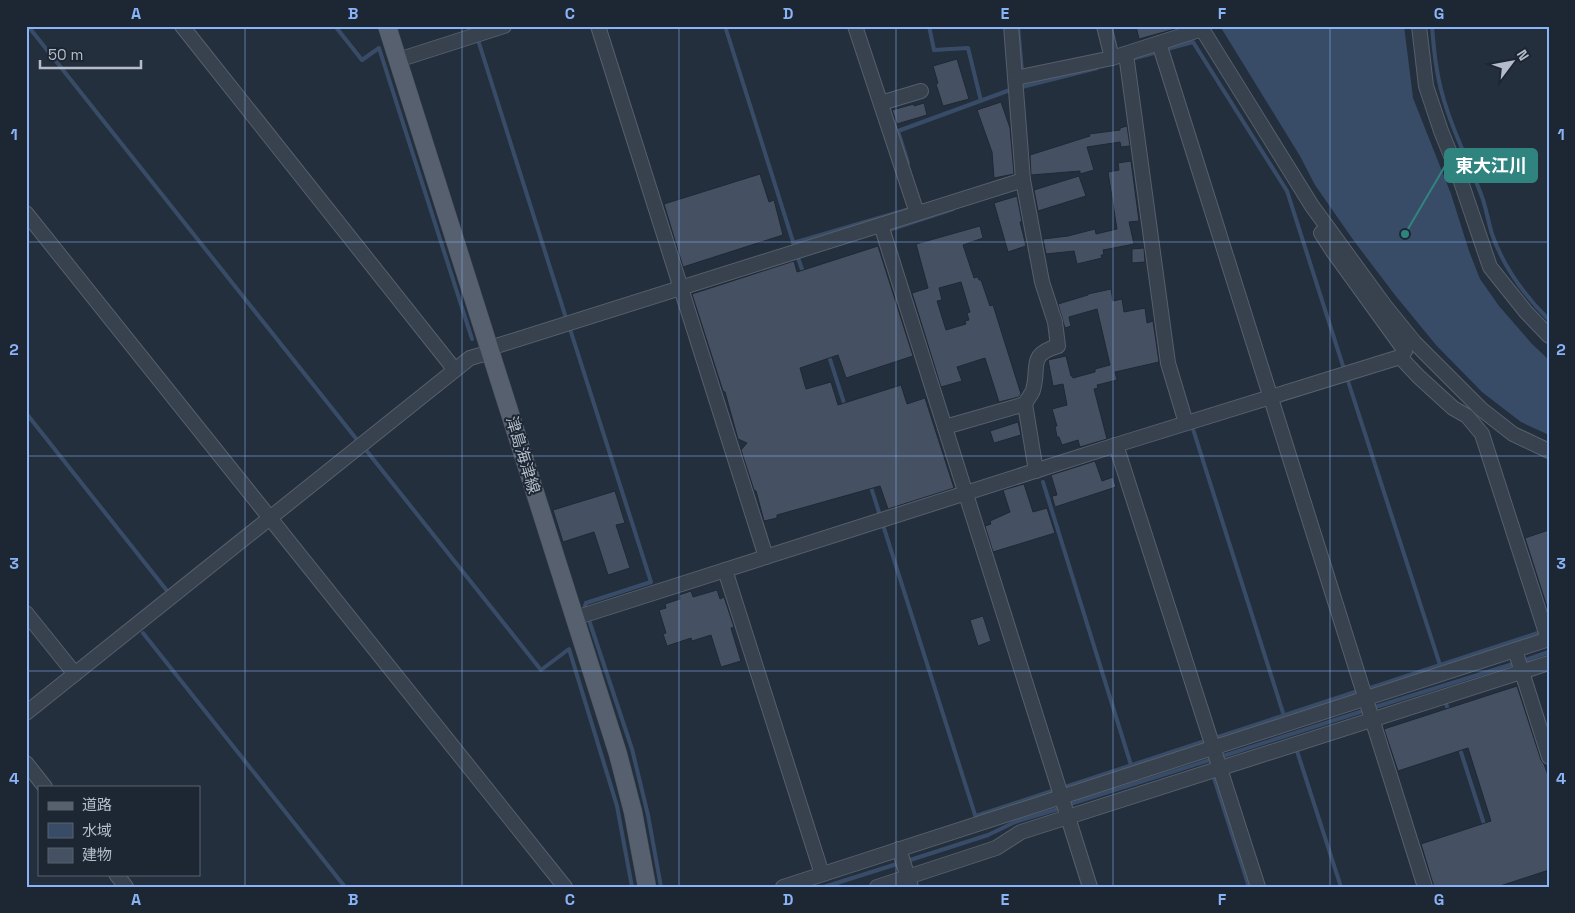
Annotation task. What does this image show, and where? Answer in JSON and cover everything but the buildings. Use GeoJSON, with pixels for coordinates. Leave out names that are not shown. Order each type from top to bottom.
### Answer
{"type":"FeatureCollection","features":[{"type":"Feature","properties":{"kind":"main road","name":"津島海津線"},"geometry":{"type":"LineString","coordinates":[[387,26],[618,754],[633,812],[647,887]]}},
{"type":"Feature","properties":{"kind":"street"},"geometry":{"type":"LineString","coordinates":[[182,26],[455,370]]}},
{"type":"Feature","properties":{"kind":"street"},"geometry":{"type":"LineString","coordinates":[[398,60],[504,26]]}},
{"type":"Feature","properties":{"kind":"street"},"geometry":{"type":"LineString","coordinates":[[598,26],[766,557]]}},
{"type":"Feature","properties":{"kind":"street"},"geometry":{"type":"LineString","coordinates":[[855,26],[917,213]]}},
{"type":"Feature","properties":{"kind":"street"},"geometry":{"type":"LineString","coordinates":[[1012,26],[1023,180],[1042,282],[1055,322],[1058,346],[1048,348],[1039,355],[1035,367],[1033,390],[1025,404],[1036,470]]}},
{"type":"Feature","properties":{"kind":"street"},"geometry":{"type":"LineString","coordinates":[[1104,26],[1119,56],[1168,363],[1186,423]]}},
{"type":"Feature","properties":{"kind":"street"},"geometry":{"type":"LineString","coordinates":[[1419,26],[1426,86],[1490,267],[1526,312],[1549,336]]}},
{"type":"Feature","properties":{"kind":"street"},"geometry":{"type":"LineString","coordinates":[[1016,78],[1119,56],[1202,28],[1312,206],[1385,306],[1415,343],[1473,402],[1513,434],[1549,451]]}},
{"type":"Feature","properties":{"kind":"street"},"geometry":{"type":"LineString","coordinates":[[1159,43],[1425,887]]}},
{"type":"Feature","properties":{"kind":"street"},"geometry":{"type":"LineString","coordinates":[[881,103],[921,91]]}},
{"type":"Feature","properties":{"kind":"street"},"geometry":{"type":"LineString","coordinates":[[26,712],[470,358],[681,288],[1023,180]]}},
{"type":"Feature","properties":{"kind":"street"},"geometry":{"type":"LineString","coordinates":[[877,887],[908,879],[996,848],[1020,832],[1219,767],[1368,710],[1518,662],[1549,639],[1482,434],[1466,416],[1453,408],[1419,377],[1332,250],[1313,218],[1312,206]]}},
{"type":"Feature","properties":{"kind":"street"},"geometry":{"type":"LineString","coordinates":[[26,213],[565,887]]}},
{"type":"Feature","properties":{"kind":"street"},"geometry":{"type":"LineString","coordinates":[[881,225],[1090,887]]}},
{"type":"Feature","properties":{"kind":"street"},"geometry":{"type":"LineString","coordinates":[[575,618],[1403,354]]}},
{"type":"Feature","properties":{"kind":"street"},"geometry":{"type":"LineString","coordinates":[[1403,354],[1460,397],[1473,402]]}},
{"type":"Feature","properties":{"kind":"street"},"geometry":{"type":"LineString","coordinates":[[945,427],[1025,404]]}},
{"type":"Feature","properties":{"kind":"street"},"geometry":{"type":"LineString","coordinates":[[1116,445],[1258,887]]}},
{"type":"Feature","properties":{"kind":"street"},"geometry":{"type":"LineString","coordinates":[[725,570],[822,874]]}},
{"type":"Feature","properties":{"kind":"street"},"geometry":{"type":"LineString","coordinates":[[26,614],[75,674]]}},
{"type":"Feature","properties":{"kind":"street"},"geometry":{"type":"LineString","coordinates":[[1518,662],[1549,757]]}},
{"type":"Feature","properties":{"kind":"street"},"geometry":{"type":"LineString","coordinates":[[783,887],[900,852],[1214,749],[1368,710],[1518,662],[1549,663]]}},
{"type":"Feature","properties":{"kind":"street"},"geometry":{"type":"LineString","coordinates":[[26,763],[45,786]]}},
{"type":"Feature","properties":{"kind":"street"},"geometry":{"type":"LineString","coordinates":[[900,852],[908,879]]}},
{"type":"Feature","properties":{"kind":"street"},"geometry":{"type":"LineString","coordinates":[[118,876],[126,887]]}},
{"type":"Feature","properties":{"kind":"water"},"geometry":{"type":"Polygon","coordinates":[[[1220,26],[1404,26],[1413,98],[1451,194],[1480,279],[1499,306],[1532,344],[1549,360],[1549,435],[1521,422],[1482,392],[1436,345],[1395,295],[1315,185],[1300,156],[1220,26]]]}},
{"type":"Feature","properties":{"kind":"waterway"},"geometry":{"type":"LineString","coordinates":[[28,26],[358,441]]}},
{"type":"Feature","properties":{"kind":"waterway"},"geometry":{"type":"LineString","coordinates":[[335,26],[362,60],[379,48],[472,339]]}},
{"type":"Feature","properties":{"kind":"waterway"},"geometry":{"type":"LineString","coordinates":[[725,26],[795,248]]}},
{"type":"Feature","properties":{"kind":"waterway"},"geometry":{"type":"LineString","coordinates":[[929,26],[934,50],[968,48],[981,101]]}},
{"type":"Feature","properties":{"kind":"waterway"},"geometry":{"type":"LineString","coordinates":[[1018,26],[1022,71]]}},
{"type":"Feature","properties":{"kind":"waterway"},"geometry":{"type":"LineString","coordinates":[[1432,26],[1436,64],[1443,98],[1454,130],[1481,194],[1492,234],[1502,258],[1516,280],[1549,320]]}},
{"type":"Feature","properties":{"kind":"waterway"},"geometry":{"type":"LineString","coordinates":[[478,40],[566,318]]}},
{"type":"Feature","properties":{"kind":"waterway"},"geometry":{"type":"LineString","coordinates":[[1167,49],[1193,42],[1287,191],[1344,369]]}},
{"type":"Feature","properties":{"kind":"waterway"},"geometry":{"type":"LineString","coordinates":[[1131,59],[1154,53]]}},
{"type":"Feature","properties":{"kind":"waterway"},"geometry":{"type":"LineString","coordinates":[[1022,87],[1097,68]]}},
{"type":"Feature","properties":{"kind":"waterway"},"geometry":{"type":"LineString","coordinates":[[908,163],[898,131],[1010,90]]}},
{"type":"Feature","properties":{"kind":"waterway"},"geometry":{"type":"LineString","coordinates":[[890,234],[889,230],[953,209]]}},
{"type":"Feature","properties":{"kind":"waterway"},"geometry":{"type":"LineString","coordinates":[[793,243],[906,210]]}},
{"type":"Feature","properties":{"kind":"waterway"},"geometry":{"type":"LineString","coordinates":[[797,255],[804,275]]}},
{"type":"Feature","properties":{"kind":"waterway"},"geometry":{"type":"LineString","coordinates":[[570,329],[651,582],[586,603],[585,606]]}},
{"type":"Feature","properties":{"kind":"waterway"},"geometry":{"type":"LineString","coordinates":[[828,353],[845,406]]}},
{"type":"Feature","properties":{"kind":"waterway"},"geometry":{"type":"LineString","coordinates":[[1347,378],[1440,665]]}},
{"type":"Feature","properties":{"kind":"waterway"},"geometry":{"type":"LineString","coordinates":[[26,413],[168,592]]}},
{"type":"Feature","properties":{"kind":"waterway"},"geometry":{"type":"LineString","coordinates":[[1193,429],[1284,716]]}},
{"type":"Feature","properties":{"kind":"waterway"},"geometry":{"type":"LineString","coordinates":[[366,450],[541,670],[569,649],[617,806],[632,887]]}},
{"type":"Feature","properties":{"kind":"waterway"},"geometry":{"type":"LineString","coordinates":[[1043,482],[1131,765]]}},
{"type":"Feature","properties":{"kind":"waterway"},"geometry":{"type":"LineString","coordinates":[[870,484],[976,818]]}},
{"type":"Feature","properties":{"kind":"waterway"},"geometry":{"type":"LineString","coordinates":[[590,623],[632,749],[648,815],[661,887]]}},
{"type":"Feature","properties":{"kind":"waterway"},"geometry":{"type":"LineString","coordinates":[[143,633],[345,887]]}},
{"type":"Feature","properties":{"kind":"waterway"},"geometry":{"type":"LineString","coordinates":[[1367,689],[1538,633]]}},
{"type":"Feature","properties":{"kind":"waterway"},"geometry":{"type":"LineString","coordinates":[[1522,661],[1549,652]]}},
{"type":"Feature","properties":{"kind":"waterway"},"geometry":{"type":"LineString","coordinates":[[1372,708],[1516,663]]}},
{"type":"Feature","properties":{"kind":"waterway"},"geometry":{"type":"LineString","coordinates":[[1215,738],[1355,692]]}},
{"type":"Feature","properties":{"kind":"waterway"},"geometry":{"type":"LineString","coordinates":[[1445,700],[1449,713]]}},
{"type":"Feature","properties":{"kind":"waterway"},"geometry":{"type":"LineString","coordinates":[[1220,757],[1366,710]]}},
{"type":"Feature","properties":{"kind":"waterway"},"geometry":{"type":"LineString","coordinates":[[1065,787],[1202,742]]}},
{"type":"Feature","properties":{"kind":"waterway"},"geometry":{"type":"LineString","coordinates":[[1459,746],[1485,827]]}},
{"type":"Feature","properties":{"kind":"waterway"},"geometry":{"type":"LineString","coordinates":[[1296,748],[1341,887]]}},
{"type":"Feature","properties":{"kind":"waterway"},"geometry":{"type":"LineString","coordinates":[[1067,805],[1213,759]]}},
{"type":"Feature","properties":{"kind":"waterway"},"geometry":{"type":"LineString","coordinates":[[1214,778],[1249,887]]}},
{"type":"Feature","properties":{"kind":"waterway"},"geometry":{"type":"LineString","coordinates":[[976,816],[1052,791]]}},
{"type":"Feature","properties":{"kind":"waterway"},"geometry":{"type":"LineString","coordinates":[[907,861],[988,835],[1015,822],[1061,808]]}},
{"type":"Feature","properties":{"kind":"waterway"},"geometry":{"type":"LineString","coordinates":[[824,887],[900,863]]}},
{"type":"Feature","properties":{"kind":"place","name":"東大江川"},"geometry":{"type":"Point","coordinates":[1405,234]}}]}
